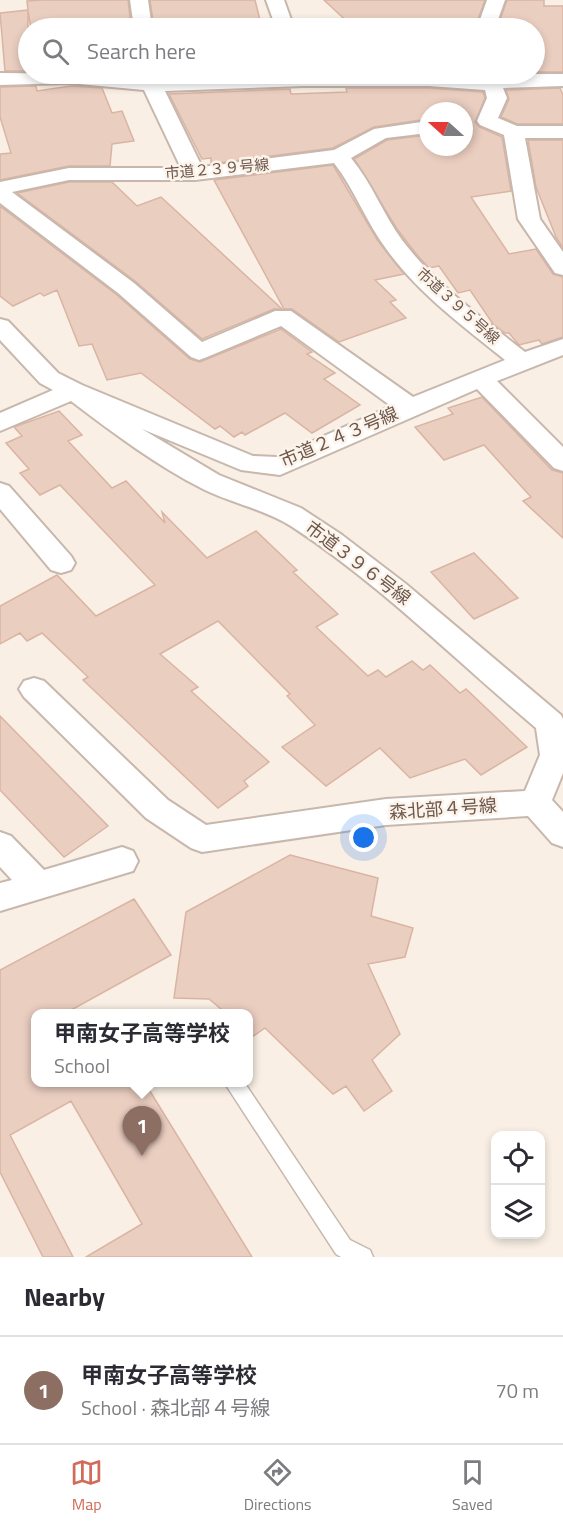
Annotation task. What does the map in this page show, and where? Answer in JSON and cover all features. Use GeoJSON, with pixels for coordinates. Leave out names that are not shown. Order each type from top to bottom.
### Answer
{"type":"FeatureCollection","features":[{"type":"Feature","properties":{"kind":"street"},"geometry":{"type":"LineString","coordinates":[[139,0],[142,18]]}},
{"type":"Feature","properties":{"kind":"street"},"geometry":{"type":"LineString","coordinates":[[275,0],[281,18]]}},
{"type":"Feature","properties":{"kind":"street"},"geometry":{"type":"LineString","coordinates":[[489,18],[495,0]]}},
{"type":"Feature","properties":{"kind":"street"},"geometry":{"type":"LineString","coordinates":[[0,79],[18,78]]}},
{"type":"Feature","properties":{"kind":"street"},"geometry":{"type":"LineString","coordinates":[[545,80],[563,80]]}},
{"type":"Feature","properties":{"kind":"street"},"geometry":{"type":"LineString","coordinates":[[154,84],[195,174]]}},
{"type":"Feature","properties":{"kind":"street"},"geometry":{"type":"LineString","coordinates":[[165,84],[170,86],[199,84]]}},
{"type":"Feature","properties":{"kind":"street"},"geometry":{"type":"LineString","coordinates":[[487,120],[497,98],[493,84]]}},
{"type":"Feature","properties":{"kind":"street"},"geometry":{"type":"LineString","coordinates":[[473,122],[487,120],[514,132],[563,132]]}},
{"type":"Feature","properties":{"kind":"street","name":"市道２３９号線"},"geometry":{"type":"LineString","coordinates":[[0,191],[69,174],[195,174],[339,156],[381,133],[419,128]]}},
{"type":"Feature","properties":{"kind":"street"},"geometry":{"type":"LineString","coordinates":[[514,132],[529,219],[563,268]]}},
{"type":"Feature","properties":{"kind":"street","name":"市道３９５号線"},"geometry":{"type":"LineString","coordinates":[[339,156],[356,175],[393,243],[436,290],[522,362]]}},
{"type":"Feature","properties":{"kind":"street"},"geometry":{"type":"LineString","coordinates":[[0,191],[77,253],[126,288],[199,352],[283,316],[410,407]]}},
{"type":"Feature","properties":{"kind":"street","name":"市道２４３号線"},"geometry":{"type":"LineString","coordinates":[[0,326],[49,378],[73,391],[250,464],[280,466],[410,407],[563,346]]}},
{"type":"Feature","properties":{"kind":"street"},"geometry":{"type":"LineString","coordinates":[[481,379],[563,462]]}},
{"type":"Feature","properties":{"kind":"street"},"geometry":{"type":"LineString","coordinates":[[0,423],[73,391]]}},
{"type":"Feature","properties":{"kind":"street","name":"市道３９６号線"},"geometry":{"type":"LineString","coordinates":[[73,391],[173,462],[232,492],[297,518],[415,606],[486,671],[550,723],[555,755],[535,803]]}},
{"type":"Feature","properties":{"kind":"street"},"geometry":{"type":"LineString","coordinates":[[0,492],[61,563]]}},
{"type":"Feature","properties":{"kind":"street","name":"森北部４号線"},"geometry":{"type":"LineString","coordinates":[[34,689],[157,809],[202,839],[386,812],[535,803]]}},
{"type":"Feature","properties":{"kind":"street"},"geometry":{"type":"LineString","coordinates":[[535,803],[563,834]]}},
{"type":"Feature","properties":{"kind":"street"},"geometry":{"type":"LineString","coordinates":[[0,845],[37,885]]}},
{"type":"Feature","properties":{"kind":"street"},"geometry":{"type":"LineString","coordinates":[[0,897],[122,861]]}},
{"type":"Feature","properties":{"kind":"lane"},"geometry":{"type":"LineString","coordinates":[[236,1087],[343,1247],[363,1257]]}},
{"type":"Feature","properties":{"kind":"building"},"geometry":{"type":"Polygon","coordinates":[[[128,0],[130,18],[29,18],[28,11],[28,18],[18,18],[18,71],[5,71],[0,13],[28,10],[27,1],[128,0]]]}},
{"type":"Feature","properties":{"kind":"building"},"geometry":{"type":"Polygon","coordinates":[[[150,0],[255,0],[260,18],[153,18],[150,0]]]}},
{"type":"Feature","properties":{"kind":"building"},"geometry":{"type":"Polygon","coordinates":[[[324,0],[485,0],[479,18],[343,18],[324,0]]]}},
{"type":"Feature","properties":{"kind":"building"},"geometry":{"type":"Polygon","coordinates":[[[507,0],[544,0],[544,6],[563,6],[563,72],[545,72],[545,18],[501,18],[507,0]]]}},
{"type":"Feature","properties":{"kind":"building"},"geometry":{"type":"Polygon","coordinates":[[[36,86],[37,91],[71,86],[102,88],[112,113],[122,111],[134,141],[112,144],[110,166],[69,166],[0,180],[0,154],[11,153],[0,117],[0,87],[36,86]]]}},
{"type":"Feature","properties":{"kind":"building"},"geometry":{"type":"Polygon","coordinates":[[[346,88],[429,88],[483,92],[485,98],[475,122],[479,127],[502,137],[511,191],[471,197],[509,254],[536,249],[553,274],[563,277],[563,337],[542,344],[539,340],[519,345],[509,333],[505,333],[493,324],[470,290],[458,293],[439,266],[429,268],[417,255],[397,229],[354,159],[387,140],[419,136],[419,156],[473,156],[473,102],[419,102],[419,120],[374,127],[333,148],[211,164],[211,158],[202,159],[169,94],[290,89],[291,94],[347,92],[346,88]]]}},
{"type":"Feature","properties":{"kind":"building"},"geometry":{"type":"Polygon","coordinates":[[[560,88],[563,95],[563,124],[517,124],[501,117],[509,99],[506,90],[560,88]]]}},
{"type":"Feature","properties":{"kind":"building"},"geometry":{"type":"Polygon","coordinates":[[[528,140],[563,140],[563,248],[556,237],[536,187],[528,140]]]}},
{"type":"Feature","properties":{"kind":"building"},"geometry":{"type":"Polygon","coordinates":[[[333,165],[378,241],[404,274],[375,280],[396,300],[390,302],[406,318],[339,342],[292,309],[284,309],[214,180],[333,165]]]}},
{"type":"Feature","properties":{"kind":"building"},"geometry":{"type":"Polygon","coordinates":[[[69,182],[112,182],[137,206],[161,197],[282,309],[274,309],[202,339],[135,281],[17,193],[69,182]]]}},
{"type":"Feature","properties":{"kind":"building"},"geometry":{"type":"Polygon","coordinates":[[[0,206],[117,295],[190,359],[200,362],[281,329],[312,352],[307,354],[335,373],[324,379],[360,405],[312,433],[285,413],[245,435],[242,432],[234,437],[220,426],[215,429],[141,373],[107,380],[92,344],[79,346],[57,290],[44,296],[40,293],[13,306],[0,296],[0,206]]]}},
{"type":"Feature","properties":{"kind":"building"},"geometry":{"type":"Polygon","coordinates":[[[482,397],[552,470],[563,473],[563,538],[523,501],[531,497],[484,445],[444,460],[415,427],[453,414],[448,408],[482,397]]]}},
{"type":"Feature","properties":{"kind":"building"},"geometry":{"type":"Polygon","coordinates":[[[59,411],[82,435],[68,441],[112,488],[126,481],[165,523],[162,512],[207,558],[256,531],[297,570],[293,572],[338,614],[316,627],[368,676],[378,670],[386,677],[412,661],[423,670],[430,665],[460,693],[466,689],[527,747],[481,775],[465,759],[410,778],[380,748],[326,786],[282,747],[315,725],[287,696],[290,694],[218,621],[160,654],[198,687],[191,691],[269,762],[244,781],[248,786],[218,808],[83,680],[88,677],[42,633],[27,641],[20,633],[0,644],[0,606],[57,575],[96,616],[155,585],[60,485],[40,495],[20,473],[29,469],[6,443],[22,436],[14,427],[59,411]]]}},
{"type":"Feature","properties":{"kind":"building"},"geometry":{"type":"Polygon","coordinates":[[[474,553],[518,598],[474,619],[431,572],[474,553]]]}},
{"type":"Feature","properties":{"kind":"building"},"geometry":{"type":"Polygon","coordinates":[[[0,716],[108,826],[64,857],[0,790],[0,716]]]}},
{"type":"Feature","properties":{"kind":"building"},"geometry":{"type":"Polygon","coordinates":[[[290,855],[378,878],[371,916],[413,928],[405,957],[368,964],[400,1034],[372,1060],[392,1091],[364,1111],[346,1086],[333,1094],[265,1028],[253,1036],[253,1009],[221,1009],[209,999],[174,998],[186,912],[290,855]]]}},
{"type":"Feature","properties":{"kind":"building"},"geometry":{"type":"Polygon","coordinates":[[[134,899],[171,955],[73,1009],[31,1009],[31,1087],[147,1087],[252,1257],[86,1257],[142,1224],[71,1101],[10,1135],[73,1257],[43,1257],[0,1172],[0,970],[134,899]]]}},
{"type":"Feature","properties":{"kind":"place","name":"甲南女子高等学校"},"geometry":{"type":"Point","coordinates":[142,1156]}}]}
